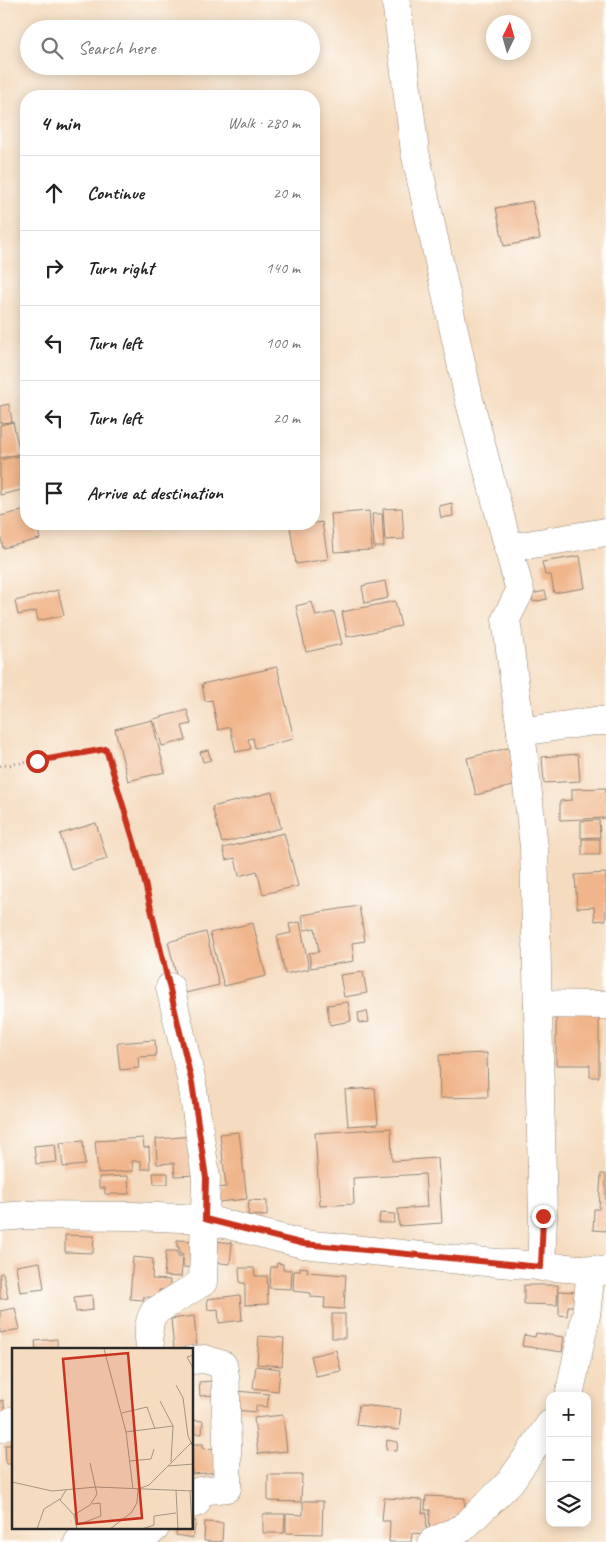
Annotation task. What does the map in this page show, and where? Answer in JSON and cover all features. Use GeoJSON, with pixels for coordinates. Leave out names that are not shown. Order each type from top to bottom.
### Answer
{"type":"FeatureCollection","features":[{"type":"Feature","properties":{"kind":"street"},"geometry":{"type":"LineString","coordinates":[[396,0],[415,152],[469,398],[520,592],[506,619],[534,847],[543,1216],[541,1267]]}},
{"type":"Feature","properties":{"kind":"street"},"geometry":{"type":"LineString","coordinates":[[508,548],[606,532]]}},
{"type":"Feature","properties":{"kind":"street"},"geometry":{"type":"LineString","coordinates":[[521,732],[594,721],[606,721]]}},
{"type":"Feature","properties":{"kind":"street"},"geometry":{"type":"LineString","coordinates":[[150,1348],[148,1336],[154,1312],[203,1282],[206,1178],[192,1083],[170,987]]}},
{"type":"Feature","properties":{"kind":"street"},"geometry":{"type":"LineString","coordinates":[[538,1004],[606,1005]]}},
{"type":"Feature","properties":{"kind":"street"},"geometry":{"type":"LineString","coordinates":[[0,1217],[27,1215],[132,1216],[205,1219],[304,1244],[541,1267],[601,1269],[586,1315],[570,1392]]}},
{"type":"Feature","properties":{"kind":"street"},"geometry":{"type":"LineString","coordinates":[[194,1360],[205,1359],[223,1364],[227,1382],[228,1474],[227,1488],[200,1491],[196,1503],[194,1504]]}},
{"type":"Feature","properties":{"kind":"street"},"geometry":{"type":"LineString","coordinates":[[0,1428],[12,1421]]}},
{"type":"Feature","properties":{"kind":"street"},"geometry":{"type":"LineString","coordinates":[[432,1542],[464,1528],[510,1482],[546,1430]]}},
{"type":"Feature","properties":{"kind":"street"},"geometry":{"type":"LineString","coordinates":[[78,1542],[118,1536],[150,1535]]}},
{"type":"Feature","properties":{"kind":"path"},"geometry":{"type":"LineString","coordinates":[[0,766],[106,749],[140,862],[170,987]]}},
{"type":"Feature","properties":{"kind":"building"},"geometry":{"type":"Polygon","coordinates":[[[532,201],[540,239],[504,246],[496,208],[532,201]]]}},
{"type":"Feature","properties":{"kind":"building"},"geometry":{"type":"Polygon","coordinates":[[[9,404],[12,422],[0,423],[0,406],[9,404]]]}},
{"type":"Feature","properties":{"kind":"building"},"geometry":{"type":"Polygon","coordinates":[[[13,422],[20,454],[0,458],[0,425],[13,422]]]}},
{"type":"Feature","properties":{"kind":"building"},"geometry":{"type":"Polygon","coordinates":[[[20,456],[20,490],[0,495],[0,460],[20,456]]]}},
{"type":"Feature","properties":{"kind":"building"},"geometry":{"type":"Polygon","coordinates":[[[452,503],[453,516],[441,518],[439,506],[452,503]]]}},
{"type":"Feature","properties":{"kind":"building"},"geometry":{"type":"Polygon","coordinates":[[[402,508],[404,539],[385,540],[383,509],[402,508]]]}},
{"type":"Feature","properties":{"kind":"building"},"geometry":{"type":"Polygon","coordinates":[[[20,511],[20,530],[38,530],[40,539],[3,548],[0,534],[0,516],[20,511]]]}},
{"type":"Feature","properties":{"kind":"building"},"geometry":{"type":"Polygon","coordinates":[[[369,511],[372,550],[334,552],[331,514],[369,511]]]}},
{"type":"Feature","properties":{"kind":"building"},"geometry":{"type":"Polygon","coordinates":[[[372,514],[382,514],[384,547],[374,547],[372,514]]]}},
{"type":"Feature","properties":{"kind":"building"},"geometry":{"type":"Polygon","coordinates":[[[320,522],[322,522],[328,559],[296,564],[290,530],[320,530],[320,522]]]}},
{"type":"Feature","properties":{"kind":"building"},"geometry":{"type":"Polygon","coordinates":[[[580,556],[585,588],[554,593],[551,575],[545,575],[542,562],[580,556]]]}},
{"type":"Feature","properties":{"kind":"building"},"geometry":{"type":"Polygon","coordinates":[[[385,581],[388,598],[365,603],[362,586],[385,581]]]}},
{"type":"Feature","properties":{"kind":"building"},"geometry":{"type":"Polygon","coordinates":[[[58,590],[64,615],[38,621],[36,611],[18,615],[15,601],[58,590]]]}},
{"type":"Feature","properties":{"kind":"building"},"geometry":{"type":"Polygon","coordinates":[[[545,591],[547,599],[533,602],[532,594],[545,591]]]}},
{"type":"Feature","properties":{"kind":"building"},"geometry":{"type":"Polygon","coordinates":[[[395,601],[401,626],[347,637],[342,612],[395,601]]]}},
{"type":"Feature","properties":{"kind":"building"},"geometry":{"type":"Polygon","coordinates":[[[312,602],[316,616],[334,612],[342,644],[306,652],[296,606],[312,602]]]}},
{"type":"Feature","properties":{"kind":"building"},"geometry":{"type":"Polygon","coordinates":[[[277,667],[294,739],[255,748],[253,738],[248,739],[251,749],[236,752],[230,727],[218,730],[212,700],[205,701],[202,684],[277,667]]]}},
{"type":"Feature","properties":{"kind":"building"},"geometry":{"type":"Polygon","coordinates":[[[187,710],[191,724],[182,726],[186,740],[162,746],[154,719],[187,710]]]}},
{"type":"Feature","properties":{"kind":"building"},"geometry":{"type":"Polygon","coordinates":[[[152,720],[165,772],[128,781],[115,729],[152,720]]]}},
{"type":"Feature","properties":{"kind":"building"},"geometry":{"type":"Polygon","coordinates":[[[508,748],[517,785],[476,795],[467,758],[508,748]]]}},
{"type":"Feature","properties":{"kind":"building"},"geometry":{"type":"Polygon","coordinates":[[[208,750],[211,760],[203,762],[200,752],[208,750]]]}},
{"type":"Feature","properties":{"kind":"building"},"geometry":{"type":"Polygon","coordinates":[[[578,754],[580,781],[544,783],[542,757],[578,754]]]}},
{"type":"Feature","properties":{"kind":"building"},"geometry":{"type":"Polygon","coordinates":[[[606,788],[606,818],[560,820],[560,801],[572,800],[572,789],[606,788]]]}},
{"type":"Feature","properties":{"kind":"building"},"geometry":{"type":"Polygon","coordinates":[[[272,792],[281,828],[222,843],[212,807],[272,792]]]}},
{"type":"Feature","properties":{"kind":"building"},"geometry":{"type":"Polygon","coordinates":[[[599,820],[600,837],[581,838],[581,821],[599,820]]]}},
{"type":"Feature","properties":{"kind":"building"},"geometry":{"type":"Polygon","coordinates":[[[96,823],[107,859],[71,870],[60,834],[96,823]]]}},
{"type":"Feature","properties":{"kind":"building"},"geometry":{"type":"Polygon","coordinates":[[[284,833],[298,886],[263,894],[257,871],[239,876],[235,858],[226,860],[223,848],[284,833]]]}},
{"type":"Feature","properties":{"kind":"building"},"geometry":{"type":"Polygon","coordinates":[[[582,839],[600,839],[600,855],[582,855],[582,839]]]}},
{"type":"Feature","properties":{"kind":"building"},"geometry":{"type":"Polygon","coordinates":[[[606,873],[606,920],[595,921],[594,907],[577,908],[575,875],[606,873]]]}},
{"type":"Feature","properties":{"kind":"building"},"geometry":{"type":"Polygon","coordinates":[[[359,906],[365,941],[352,943],[354,961],[311,968],[309,953],[319,952],[315,928],[304,930],[302,915],[359,906]]]}},
{"type":"Feature","properties":{"kind":"building"},"geometry":{"type":"Polygon","coordinates":[[[300,922],[309,969],[285,974],[277,936],[291,933],[289,924],[300,922]]]}},
{"type":"Feature","properties":{"kind":"building"},"geometry":{"type":"Polygon","coordinates":[[[253,923],[266,976],[224,986],[210,933],[253,923]]]}},
{"type":"Feature","properties":{"kind":"building"},"geometry":{"type":"Polygon","coordinates":[[[206,932],[219,985],[181,994],[168,942],[206,932]]]}},
{"type":"Feature","properties":{"kind":"building"},"geometry":{"type":"Polygon","coordinates":[[[363,972],[367,993],[344,997],[340,975],[363,972]]]}},
{"type":"Feature","properties":{"kind":"building"},"geometry":{"type":"Polygon","coordinates":[[[348,1002],[351,1021],[330,1025],[327,1005],[348,1002]]]}},
{"type":"Feature","properties":{"kind":"building"},"geometry":{"type":"Polygon","coordinates":[[[367,1011],[369,1022],[359,1023],[358,1013],[367,1011]]]}},
{"type":"Feature","properties":{"kind":"building"},"geometry":{"type":"Polygon","coordinates":[[[556,1011],[599,1011],[599,1077],[590,1077],[590,1065],[556,1065],[556,1011]]]}},
{"type":"Feature","properties":{"kind":"building"},"geometry":{"type":"Polygon","coordinates":[[[155,1040],[156,1056],[138,1057],[139,1068],[120,1070],[117,1043],[155,1040]]]}},
{"type":"Feature","properties":{"kind":"building"},"geometry":{"type":"Polygon","coordinates":[[[487,1053],[488,1097],[440,1098],[439,1055],[487,1053]]]}},
{"type":"Feature","properties":{"kind":"building"},"geometry":{"type":"Polygon","coordinates":[[[375,1088],[378,1124],[348,1126],[345,1090],[375,1088]]]}},
{"type":"Feature","properties":{"kind":"building"},"geometry":{"type":"Polygon","coordinates":[[[391,1128],[392,1161],[438,1158],[442,1223],[399,1226],[398,1209],[427,1207],[425,1174],[353,1178],[354,1204],[320,1206],[315,1133],[391,1128]]]}},
{"type":"Feature","properties":{"kind":"building"},"geometry":{"type":"Polygon","coordinates":[[[239,1132],[247,1199],[218,1202],[217,1188],[226,1187],[220,1134],[239,1132]]]}},
{"type":"Feature","properties":{"kind":"building"},"geometry":{"type":"Polygon","coordinates":[[[195,1136],[197,1175],[175,1176],[174,1163],[157,1164],[156,1139],[195,1136]]]}},
{"type":"Feature","properties":{"kind":"building"},"geometry":{"type":"Polygon","coordinates":[[[143,1138],[144,1148],[149,1147],[150,1169],[141,1169],[141,1161],[132,1161],[133,1171],[98,1173],[95,1141],[143,1138]]]}},
{"type":"Feature","properties":{"kind":"building"},"geometry":{"type":"Polygon","coordinates":[[[83,1141],[85,1165],[63,1167],[60,1143],[83,1141]]]}},
{"type":"Feature","properties":{"kind":"building"},"geometry":{"type":"Polygon","coordinates":[[[55,1144],[57,1162],[36,1164],[34,1146],[55,1144]]]}},
{"type":"Feature","properties":{"kind":"building"},"geometry":{"type":"Polygon","coordinates":[[[153,1173],[168,1173],[168,1184],[154,1184],[153,1173]]]}},
{"type":"Feature","properties":{"kind":"building"},"geometry":{"type":"Polygon","coordinates":[[[601,1174],[606,1174],[606,1231],[593,1230],[594,1209],[599,1209],[601,1174]]]}},
{"type":"Feature","properties":{"kind":"building"},"geometry":{"type":"Polygon","coordinates":[[[128,1176],[129,1194],[105,1194],[105,1188],[99,1188],[99,1177],[128,1176]]]}},
{"type":"Feature","properties":{"kind":"building"},"geometry":{"type":"Polygon","coordinates":[[[249,1200],[267,1201],[267,1216],[248,1215],[249,1200]]]}},
{"type":"Feature","properties":{"kind":"building"},"geometry":{"type":"Polygon","coordinates":[[[380,1213],[395,1214],[394,1223],[379,1223],[380,1213]]]}},
{"type":"Feature","properties":{"kind":"building"},"geometry":{"type":"Polygon","coordinates":[[[65,1235],[94,1236],[93,1253],[65,1252],[65,1235]]]}},
{"type":"Feature","properties":{"kind":"building"},"geometry":{"type":"Polygon","coordinates":[[[177,1240],[198,1241],[196,1268],[183,1267],[183,1258],[181,1277],[164,1276],[166,1251],[177,1251],[177,1256],[183,1256],[183,1254],[179,1254],[177,1240]]]}},
{"type":"Feature","properties":{"kind":"building"},"geometry":{"type":"Polygon","coordinates":[[[215,1241],[232,1243],[230,1264],[213,1262],[215,1241]]]}},
{"type":"Feature","properties":{"kind":"building"},"geometry":{"type":"Polygon","coordinates":[[[133,1257],[153,1259],[152,1279],[170,1280],[169,1290],[159,1290],[159,1297],[143,1297],[144,1300],[130,1299],[133,1257]]]}},
{"type":"Feature","properties":{"kind":"building"},"geometry":{"type":"Polygon","coordinates":[[[40,1262],[44,1289],[20,1292],[16,1266],[40,1262]]]}},
{"type":"Feature","properties":{"kind":"building"},"geometry":{"type":"Polygon","coordinates":[[[277,1263],[283,1264],[283,1270],[292,1270],[291,1289],[269,1288],[271,1267],[276,1267],[277,1263]]]}},
{"type":"Feature","properties":{"kind":"building"},"geometry":{"type":"Polygon","coordinates":[[[300,1267],[308,1268],[307,1272],[346,1275],[344,1309],[324,1308],[325,1298],[311,1297],[311,1293],[293,1291],[294,1271],[300,1271],[300,1267]]]}},
{"type":"Feature","properties":{"kind":"building"},"geometry":{"type":"Polygon","coordinates":[[[239,1268],[254,1268],[255,1276],[267,1276],[268,1304],[245,1305],[245,1283],[240,1283],[239,1268]]]}},
{"type":"Feature","properties":{"kind":"building"},"geometry":{"type":"Polygon","coordinates":[[[0,1273],[3,1273],[8,1298],[0,1299],[0,1273]]]}},
{"type":"Feature","properties":{"kind":"building"},"geometry":{"type":"Polygon","coordinates":[[[524,1285],[558,1285],[557,1305],[524,1304],[524,1285]]]}},
{"type":"Feature","properties":{"kind":"building"},"geometry":{"type":"Polygon","coordinates":[[[559,1291],[580,1292],[580,1306],[568,1306],[567,1316],[559,1315],[559,1291]]]}},
{"type":"Feature","properties":{"kind":"building"},"geometry":{"type":"Polygon","coordinates":[[[92,1295],[93,1310],[76,1312],[74,1297],[92,1295]]]}},
{"type":"Feature","properties":{"kind":"building"},"geometry":{"type":"Polygon","coordinates":[[[240,1295],[242,1320],[219,1323],[218,1309],[208,1310],[207,1299],[240,1295]]]}},
{"type":"Feature","properties":{"kind":"building"},"geometry":{"type":"Polygon","coordinates":[[[15,1308],[20,1329],[0,1333],[0,1311],[15,1308]]]}},
{"type":"Feature","properties":{"kind":"building"},"geometry":{"type":"Polygon","coordinates":[[[332,1314],[345,1314],[345,1338],[332,1338],[332,1314]]]}},
{"type":"Feature","properties":{"kind":"building"},"geometry":{"type":"Polygon","coordinates":[[[194,1316],[197,1347],[174,1348],[171,1319],[194,1316]]]}},
{"type":"Feature","properties":{"kind":"building"},"geometry":{"type":"Polygon","coordinates":[[[536,1333],[564,1337],[562,1352],[522,1346],[524,1335],[535,1337],[536,1333]]]}},
{"type":"Feature","properties":{"kind":"building"},"geometry":{"type":"Polygon","coordinates":[[[259,1336],[284,1338],[282,1366],[257,1364],[259,1336]]]}},
{"type":"Feature","properties":{"kind":"building"},"geometry":{"type":"Polygon","coordinates":[[[57,1339],[57,1348],[36,1348],[35,1341],[57,1339]]]}},
{"type":"Feature","properties":{"kind":"building"},"geometry":{"type":"Polygon","coordinates":[[[336,1350],[341,1371],[316,1376],[311,1356],[336,1350]]]}},
{"type":"Feature","properties":{"kind":"building"},"geometry":{"type":"Polygon","coordinates":[[[256,1366],[280,1369],[278,1391],[253,1388],[256,1366]]]}},
{"type":"Feature","properties":{"kind":"building"},"geometry":{"type":"Polygon","coordinates":[[[214,1381],[215,1395],[200,1396],[199,1382],[214,1381]]]}},
{"type":"Feature","properties":{"kind":"building"},"geometry":{"type":"Polygon","coordinates":[[[236,1391],[269,1394],[267,1407],[256,1406],[256,1412],[234,1410],[236,1391]]]}},
{"type":"Feature","properties":{"kind":"building"},"geometry":{"type":"Polygon","coordinates":[[[3,1400],[7,1418],[0,1420],[0,1401],[3,1400]]]}},
{"type":"Feature","properties":{"kind":"building"},"geometry":{"type":"Polygon","coordinates":[[[359,1405],[401,1409],[399,1430],[356,1425],[359,1405]]]}},
{"type":"Feature","properties":{"kind":"building"},"geometry":{"type":"Polygon","coordinates":[[[283,1415],[287,1451],[258,1454],[254,1418],[283,1415]]]}},
{"type":"Feature","properties":{"kind":"building"},"geometry":{"type":"Polygon","coordinates":[[[194,1420],[203,1421],[202,1434],[194,1433],[194,1420]]]}},
{"type":"Feature","properties":{"kind":"building"},"geometry":{"type":"Polygon","coordinates":[[[387,1440],[398,1442],[397,1451],[386,1450],[387,1440]]]}},
{"type":"Feature","properties":{"kind":"building"},"geometry":{"type":"Polygon","coordinates":[[[194,1444],[203,1444],[203,1449],[216,1448],[219,1472],[194,1474],[194,1444]]]}},
{"type":"Feature","properties":{"kind":"building"},"geometry":{"type":"Polygon","coordinates":[[[5,1445],[12,1445],[12,1464],[6,1464],[5,1445]]]}},
{"type":"Feature","properties":{"kind":"building"},"geometry":{"type":"Polygon","coordinates":[[[268,1475],[302,1475],[301,1502],[268,1501],[268,1475]]]}},
{"type":"Feature","properties":{"kind":"building"},"geometry":{"type":"Polygon","coordinates":[[[426,1496],[465,1498],[464,1516],[452,1516],[452,1524],[429,1533],[430,1510],[425,1510],[426,1496]]]}},
{"type":"Feature","properties":{"kind":"building"},"geometry":{"type":"Polygon","coordinates":[[[384,1498],[423,1500],[422,1513],[427,1513],[426,1534],[412,1533],[411,1542],[389,1542],[390,1521],[382,1521],[384,1498]]]}},
{"type":"Feature","properties":{"kind":"building"},"geometry":{"type":"Polygon","coordinates":[[[303,1501],[323,1501],[322,1534],[286,1533],[286,1514],[303,1515],[303,1501]]]}},
{"type":"Feature","properties":{"kind":"building"},"geometry":{"type":"Polygon","coordinates":[[[263,1514],[285,1514],[284,1533],[263,1533],[263,1514]]]}},
{"type":"Feature","properties":{"kind":"building"},"geometry":{"type":"Polygon","coordinates":[[[194,1520],[196,1521],[193,1538],[176,1535],[177,1530],[194,1530],[194,1520]]]}},
{"type":"Feature","properties":{"kind":"building"},"geometry":{"type":"Polygon","coordinates":[[[205,1522],[223,1523],[222,1542],[204,1541],[205,1522]]]}},
{"type":"Feature","properties":{"kind":"route"},"geometry":{"type":"LineString","coordinates":[[37,761],[106,749],[140,862],[192,1083],[206,1178],[205,1219],[304,1244],[541,1267],[543,1216]]}}]}
